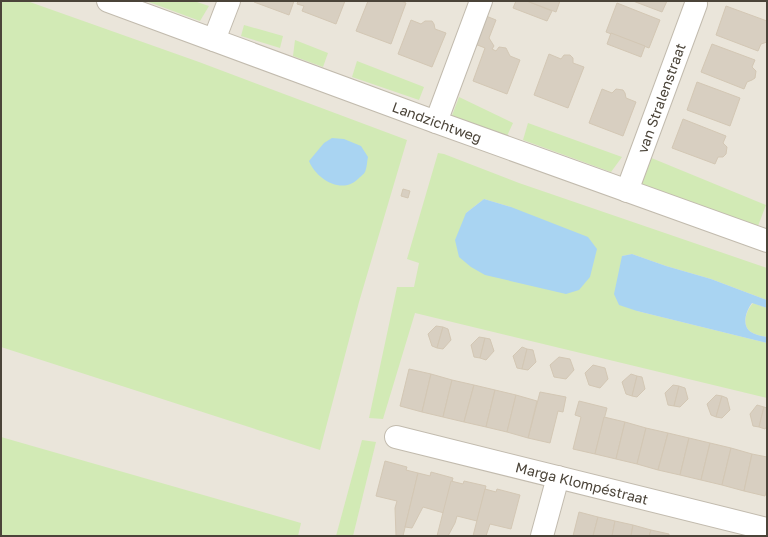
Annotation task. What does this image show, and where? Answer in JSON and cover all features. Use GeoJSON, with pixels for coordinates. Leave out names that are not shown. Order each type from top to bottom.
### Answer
{"type":"FeatureCollection","features":[{"type":"Feature","properties":{"kind":"street","name":"Landzichtweg"},"geometry":{"type":"LineString","coordinates":[[108,1],[436,122],[767,241]]}},
{"type":"Feature","properties":{"kind":"street"},"geometry":{"type":"LineString","coordinates":[[214,40],[229,1]]}},
{"type":"Feature","properties":{"kind":"street"},"geometry":{"type":"LineString","coordinates":[[436,122],[481,1]]}},
{"type":"Feature","properties":{"kind":"street","name":"van Stralenstraat"},"geometry":{"type":"LineString","coordinates":[[627,191],[696,4]]}},
{"type":"Feature","properties":{"kind":"street","name":"Marga Klompéstraat"},"geometry":{"type":"LineString","coordinates":[[396,437],[767,529]]}},
{"type":"Feature","properties":{"kind":"street"},"geometry":{"type":"LineString","coordinates":[[542,536],[558,477]]}},
{"type":"Feature","properties":{"kind":"shaded area"},"geometry":{"type":"Polygon","coordinates":[[[1,1],[767,1],[767,536],[1,536],[1,1]]]}},
{"type":"Feature","properties":{"kind":"green space"},"geometry":{"type":"Polygon","coordinates":[[[1,1],[27,1],[199,62],[407,140],[359,302],[320,450],[1,347],[1,1]]]}},
{"type":"Feature","properties":{"kind":"green space"},"geometry":{"type":"Polygon","coordinates":[[[146,1],[194,1],[209,6],[200,21],[146,1]]]}},
{"type":"Feature","properties":{"kind":"green space"},"geometry":{"type":"Polygon","coordinates":[[[244,25],[283,36],[280,48],[241,36],[244,25]]]}},
{"type":"Feature","properties":{"kind":"green space"},"geometry":{"type":"Polygon","coordinates":[[[295,40],[328,53],[323,67],[293,56],[295,40]]]}},
{"type":"Feature","properties":{"kind":"green space"},"geometry":{"type":"Polygon","coordinates":[[[357,61],[424,87],[419,100],[352,77],[357,61]]]}},
{"type":"Feature","properties":{"kind":"green space"},"geometry":{"type":"Polygon","coordinates":[[[459,97],[513,123],[507,136],[451,118],[459,97]]]}},
{"type":"Feature","properties":{"kind":"green space"},"geometry":{"type":"Polygon","coordinates":[[[528,123],[622,157],[611,172],[523,140],[528,123]]]}},
{"type":"Feature","properties":{"kind":"green space"},"geometry":{"type":"Polygon","coordinates":[[[438,153],[519,183],[767,268],[767,300],[711,279],[632,254],[622,256],[637,311],[767,343],[767,398],[415,313],[383,419],[369,418],[397,287],[414,287],[419,263],[407,259],[438,153]],[[484,199],[466,213],[511,207],[484,199]]]}},
{"type":"Feature","properties":{"kind":"green space"},"geometry":{"type":"Polygon","coordinates":[[[649,157],[766,205],[758,226],[641,185],[649,157]]]}},
{"type":"Feature","properties":{"kind":"green space"},"geometry":{"type":"Polygon","coordinates":[[[753,303],[767,308],[767,337],[753,333],[746,326],[745,322],[748,310],[753,303]]]}},
{"type":"Feature","properties":{"kind":"green space"},"geometry":{"type":"Polygon","coordinates":[[[1,437],[301,523],[298,536],[1,536],[1,437]]]}},
{"type":"Feature","properties":{"kind":"green space"},"geometry":{"type":"Polygon","coordinates":[[[362,440],[376,442],[353,536],[336,536],[362,440]]]}},
{"type":"Feature","properties":{"kind":"water"},"geometry":{"type":"Polygon","coordinates":[[[332,138],[344,139],[361,146],[368,157],[365,172],[352,184],[337,185],[330,183],[317,174],[312,168],[309,161],[324,143],[332,138]]]}},
{"type":"Feature","properties":{"kind":"water"},"geometry":{"type":"Polygon","coordinates":[[[484,199],[511,207],[588,237],[597,249],[590,277],[579,290],[566,294],[485,275],[471,267],[459,257],[455,240],[466,213],[484,199]]]}},
{"type":"Feature","properties":{"kind":"water"},"geometry":{"type":"Polygon","coordinates":[[[632,254],[711,279],[767,300],[767,308],[752,303],[746,314],[745,322],[746,326],[751,332],[767,337],[767,343],[637,311],[619,305],[614,294],[622,256],[632,254]]]}},
{"type":"Feature","properties":{"kind":"building"},"geometry":{"type":"Polygon","coordinates":[[[294,1],[289,15],[254,2],[294,1]]]}},
{"type":"Feature","properties":{"kind":"building"},"geometry":{"type":"Polygon","coordinates":[[[298,1],[345,1],[336,24],[302,11],[304,6],[297,4],[298,1]]]}},
{"type":"Feature","properties":{"kind":"building"},"geometry":{"type":"Polygon","coordinates":[[[368,1],[401,1],[406,3],[391,44],[356,31],[368,1]]]}},
{"type":"Feature","properties":{"kind":"building"},"geometry":{"type":"Polygon","coordinates":[[[516,1],[527,1],[552,11],[547,21],[513,8],[516,1]]]}},
{"type":"Feature","properties":{"kind":"building"},"geometry":{"type":"Polygon","coordinates":[[[527,1],[560,1],[556,12],[527,1]]]}},
{"type":"Feature","properties":{"kind":"building"},"geometry":{"type":"Polygon","coordinates":[[[633,1],[667,1],[662,12],[633,1]]]}},
{"type":"Feature","properties":{"kind":"building"},"geometry":{"type":"Polygon","coordinates":[[[617,3],[660,20],[649,48],[606,32],[617,3]]]}},
{"type":"Feature","properties":{"kind":"building"},"geometry":{"type":"Polygon","coordinates":[[[726,6],[767,21],[767,42],[761,44],[758,51],[716,35],[726,6]]]}},
{"type":"Feature","properties":{"kind":"building"},"geometry":{"type":"Polygon","coordinates":[[[486,16],[496,20],[489,38],[494,46],[492,49],[496,51],[499,47],[506,48],[510,56],[520,60],[507,94],[473,81],[485,48],[475,44],[486,16]]]}},
{"type":"Feature","properties":{"kind":"building"},"geometry":{"type":"Polygon","coordinates":[[[411,20],[421,24],[425,21],[432,21],[435,29],[446,33],[432,67],[398,54],[411,20]]]}},
{"type":"Feature","properties":{"kind":"building"},"geometry":{"type":"Polygon","coordinates":[[[611,33],[645,46],[641,57],[607,44],[611,33]]]}},
{"type":"Feature","properties":{"kind":"building"},"geometry":{"type":"Polygon","coordinates":[[[712,44],[755,60],[752,67],[756,71],[755,78],[747,82],[744,89],[701,72],[712,44]]]}},
{"type":"Feature","properties":{"kind":"building"},"geometry":{"type":"Polygon","coordinates":[[[549,54],[561,59],[564,55],[570,55],[573,58],[573,63],[584,67],[568,108],[534,95],[549,54]]]}},
{"type":"Feature","properties":{"kind":"building"},"geometry":{"type":"Polygon","coordinates":[[[697,82],[740,98],[730,126],[687,110],[697,82]]]}},
{"type":"Feature","properties":{"kind":"building"},"geometry":{"type":"Polygon","coordinates":[[[602,89],[612,93],[616,89],[623,90],[626,98],[636,102],[623,136],[589,123],[602,89]]]}},
{"type":"Feature","properties":{"kind":"building"},"geometry":{"type":"Polygon","coordinates":[[[683,119],[726,136],[723,143],[727,147],[726,154],[723,157],[718,157],[715,164],[672,148],[683,119]]]}},
{"type":"Feature","properties":{"kind":"building"},"geometry":{"type":"Polygon","coordinates":[[[403,189],[410,191],[408,198],[401,196],[403,189]]]}},
{"type":"Feature","properties":{"kind":"building"},"geometry":{"type":"Polygon","coordinates":[[[436,326],[443,327],[437,348],[432,346],[428,334],[436,326]]]}},
{"type":"Feature","properties":{"kind":"building"},"geometry":{"type":"Polygon","coordinates":[[[443,327],[448,329],[451,340],[443,349],[437,348],[443,327]]]}},
{"type":"Feature","properties":{"kind":"building"},"geometry":{"type":"Polygon","coordinates":[[[479,337],[485,338],[480,358],[474,357],[471,345],[479,337]]]}},
{"type":"Feature","properties":{"kind":"building"},"geometry":{"type":"Polygon","coordinates":[[[485,338],[490,339],[494,351],[486,360],[480,358],[485,338]]]}},
{"type":"Feature","properties":{"kind":"building"},"geometry":{"type":"Polygon","coordinates":[[[522,347],[527,349],[522,369],[517,368],[513,356],[522,347]]]}},
{"type":"Feature","properties":{"kind":"building"},"geometry":{"type":"Polygon","coordinates":[[[527,349],[533,350],[536,362],[528,370],[522,369],[527,349]]]}},
{"type":"Feature","properties":{"kind":"building"},"geometry":{"type":"Polygon","coordinates":[[[559,357],[570,359],[574,370],[566,379],[554,377],[550,365],[559,357]]]}},
{"type":"Feature","properties":{"kind":"building"},"geometry":{"type":"Polygon","coordinates":[[[593,365],[605,368],[608,379],[600,388],[589,385],[585,373],[593,365]]]}},
{"type":"Feature","properties":{"kind":"building"},"geometry":{"type":"Polygon","coordinates":[[[409,369],[431,374],[422,412],[400,406],[409,369]]]}},
{"type":"Feature","properties":{"kind":"building"},"geometry":{"type":"Polygon","coordinates":[[[431,374],[452,380],[443,417],[422,412],[431,374]]]}},
{"type":"Feature","properties":{"kind":"building"},"geometry":{"type":"Polygon","coordinates":[[[631,374],[637,376],[632,396],[626,394],[622,382],[631,374]]]}},
{"type":"Feature","properties":{"kind":"building"},"geometry":{"type":"Polygon","coordinates":[[[637,376],[642,377],[645,389],[637,397],[632,396],[637,376]]]}},
{"type":"Feature","properties":{"kind":"building"},"geometry":{"type":"Polygon","coordinates":[[[452,380],[474,385],[464,422],[443,417],[452,380]]]}},
{"type":"Feature","properties":{"kind":"building"},"geometry":{"type":"Polygon","coordinates":[[[474,385],[495,390],[486,427],[464,422],[474,385]]]}},
{"type":"Feature","properties":{"kind":"building"},"geometry":{"type":"Polygon","coordinates":[[[673,385],[679,386],[674,406],[668,405],[665,393],[673,385]]]}},
{"type":"Feature","properties":{"kind":"building"},"geometry":{"type":"Polygon","coordinates":[[[679,386],[685,388],[688,399],[680,407],[674,406],[679,386]]]}},
{"type":"Feature","properties":{"kind":"building"},"geometry":{"type":"Polygon","coordinates":[[[495,390],[516,395],[507,432],[486,427],[495,390]]]}},
{"type":"Feature","properties":{"kind":"building"},"geometry":{"type":"Polygon","coordinates":[[[540,392],[566,397],[563,412],[558,411],[550,443],[528,438],[540,392]]]}},
{"type":"Feature","properties":{"kind":"building"},"geometry":{"type":"Polygon","coordinates":[[[516,395],[537,401],[528,438],[507,432],[516,395]]]}},
{"type":"Feature","properties":{"kind":"building"},"geometry":{"type":"Polygon","coordinates":[[[716,395],[722,396],[716,417],[711,415],[707,404],[716,395]]]}},
{"type":"Feature","properties":{"kind":"building"},"geometry":{"type":"Polygon","coordinates":[[[722,396],[727,398],[730,410],[722,418],[716,417],[722,396]]]}},
{"type":"Feature","properties":{"kind":"building"},"geometry":{"type":"Polygon","coordinates":[[[579,401],[607,408],[595,454],[573,449],[581,417],[575,415],[579,401]]]}},
{"type":"Feature","properties":{"kind":"building"},"geometry":{"type":"Polygon","coordinates":[[[757,405],[764,407],[759,427],[753,426],[750,414],[757,405]]]}},
{"type":"Feature","properties":{"kind":"building"},"geometry":{"type":"Polygon","coordinates":[[[764,407],[767,408],[767,426],[765,429],[759,427],[764,407]]]}},
{"type":"Feature","properties":{"kind":"building"},"geometry":{"type":"Polygon","coordinates":[[[604,417],[625,422],[616,459],[595,454],[604,417]]]}},
{"type":"Feature","properties":{"kind":"building"},"geometry":{"type":"Polygon","coordinates":[[[625,422],[646,428],[637,464],[616,459],[625,422]]]}},
{"type":"Feature","properties":{"kind":"building"},"geometry":{"type":"Polygon","coordinates":[[[646,428],[668,433],[658,470],[637,464],[646,428]]]}},
{"type":"Feature","properties":{"kind":"building"},"geometry":{"type":"Polygon","coordinates":[[[668,433],[689,438],[680,475],[658,470],[668,433]]]}},
{"type":"Feature","properties":{"kind":"building"},"geometry":{"type":"Polygon","coordinates":[[[689,438],[710,443],[701,480],[680,475],[689,438]]]}},
{"type":"Feature","properties":{"kind":"building"},"geometry":{"type":"Polygon","coordinates":[[[710,443],[731,448],[722,485],[701,480],[710,443]]]}},
{"type":"Feature","properties":{"kind":"building"},"geometry":{"type":"Polygon","coordinates":[[[731,448],[752,454],[744,491],[722,485],[731,448]]]}},
{"type":"Feature","properties":{"kind":"building"},"geometry":{"type":"Polygon","coordinates":[[[752,454],[767,457],[767,489],[765,496],[744,491],[752,454]]]}},
{"type":"Feature","properties":{"kind":"building"},"geometry":{"type":"Polygon","coordinates":[[[385,461],[407,467],[406,470],[418,473],[403,536],[396,536],[395,508],[397,501],[376,496],[385,461]]]}},
{"type":"Feature","properties":{"kind":"building"},"geometry":{"type":"Polygon","coordinates":[[[431,472],[453,478],[444,513],[423,507],[412,528],[405,527],[418,473],[430,476],[431,472]]]}},
{"type":"Feature","properties":{"kind":"building"},"geometry":{"type":"Polygon","coordinates":[[[451,481],[463,484],[464,481],[486,486],[477,521],[457,516],[448,536],[437,536],[451,481]]]}},
{"type":"Feature","properties":{"kind":"building"},"geometry":{"type":"Polygon","coordinates":[[[485,489],[496,492],[497,489],[520,495],[511,529],[490,524],[486,536],[473,536],[485,489]]]}},
{"type":"Feature","properties":{"kind":"building"},"geometry":{"type":"Polygon","coordinates":[[[579,512],[598,517],[593,536],[573,536],[579,512]]]}},
{"type":"Feature","properties":{"kind":"building"},"geometry":{"type":"Polygon","coordinates":[[[598,517],[615,521],[612,536],[593,536],[598,517]]]}},
{"type":"Feature","properties":{"kind":"building"},"geometry":{"type":"Polygon","coordinates":[[[615,521],[633,525],[631,536],[612,536],[615,521]]]}},
{"type":"Feature","properties":{"kind":"building"},"geometry":{"type":"Polygon","coordinates":[[[633,525],[651,530],[649,536],[631,536],[633,525]]]}},
{"type":"Feature","properties":{"kind":"building"},"geometry":{"type":"Polygon","coordinates":[[[651,530],[669,534],[669,536],[649,536],[651,530]]]}}]}
